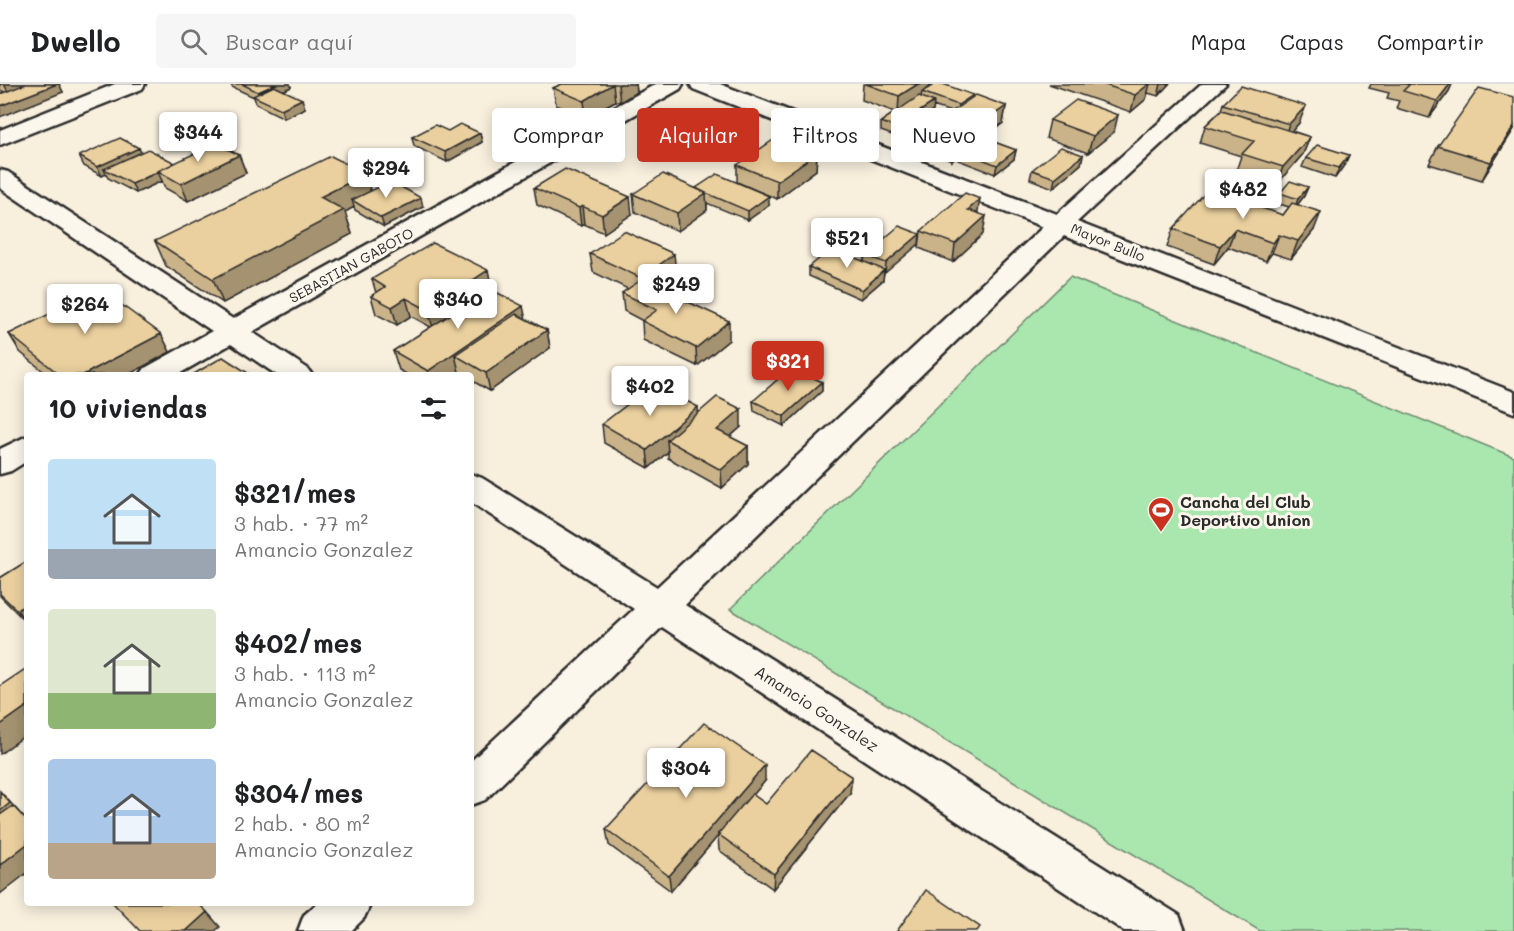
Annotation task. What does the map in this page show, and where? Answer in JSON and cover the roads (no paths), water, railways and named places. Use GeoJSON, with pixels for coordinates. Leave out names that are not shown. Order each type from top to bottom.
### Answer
{"type":"FeatureCollection","features":[{"type":"Feature","properties":{"kind":"street"},"geometry":{"type":"LineString","coordinates":[[0,138],[134,84]]}},
{"type":"Feature","properties":{"kind":"street","name":"SEBASTIAN GABOTO"},"geometry":{"type":"LineString","coordinates":[[160,372],[672,84]]}},
{"type":"Feature","properties":{"kind":"street","name":"Mayor Bullo"},"geometry":{"type":"LineString","coordinates":[[701,84],[1514,403]]}},
{"type":"Feature","properties":{"kind":"street"},"geometry":{"type":"LineString","coordinates":[[474,784],[1061,224],[1215,84]]}},
{"type":"Feature","properties":{"kind":"street"},"geometry":{"type":"LineString","coordinates":[[0,177],[230,333],[292,372]]}},
{"type":"Feature","properties":{"kind":"street"},"geometry":{"type":"LineString","coordinates":[[0,463],[24,449]]}},
{"type":"Feature","properties":{"kind":"street","name":"Amancio Gonzalez"},"geometry":{"type":"LineString","coordinates":[[474,488],[1163,931]]}},
{"type":"Feature","properties":{"kind":"street"},"geometry":{"type":"LineString","coordinates":[[320,931],[346,906]]}},
{"type":"Feature","properties":{"kind":"place","name":"Cancha del Club Deportivo Union"},"geometry":{"type":"Point","coordinates":[1161,533]}}]}
